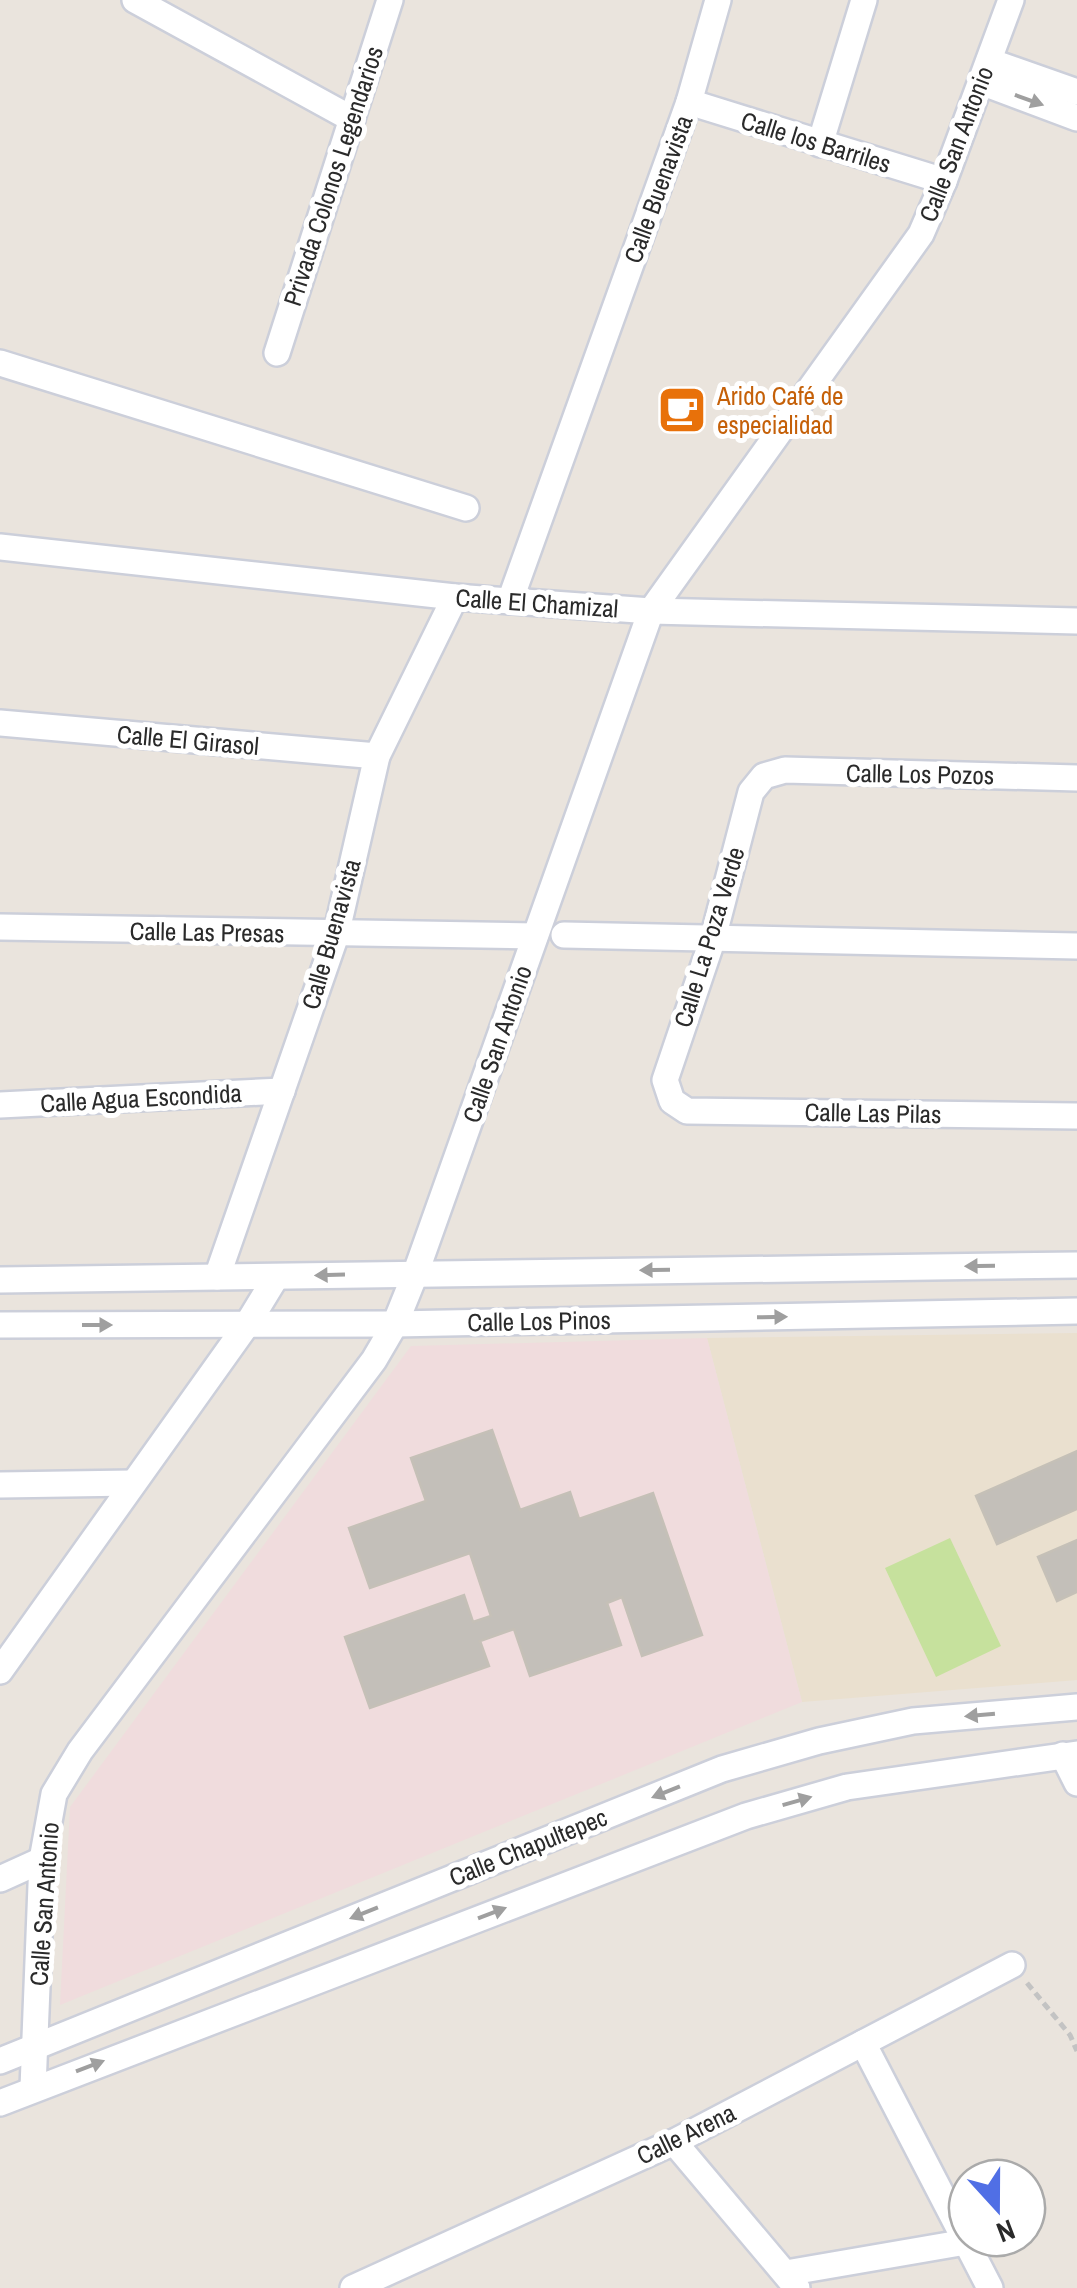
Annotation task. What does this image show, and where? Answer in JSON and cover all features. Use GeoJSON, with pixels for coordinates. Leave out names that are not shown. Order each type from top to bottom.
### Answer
{"type":"FeatureCollection","features":[{"type":"Feature","properties":{"kind":"street"},"geometry":{"type":"LineString","coordinates":[[135,0],[352,119]]}},
{"type":"Feature","properties":{"kind":"street","name":"Privada Colonos Legendarios"},"geometry":{"type":"LineString","coordinates":[[277,353],[390,0]]}},
{"type":"Feature","properties":{"kind":"street","name":"Calle Buenavista"},"geometry":{"type":"LineString","coordinates":[[510,601],[689,102],[718,0]]}},
{"type":"Feature","properties":{"kind":"street"},"geometry":{"type":"LineString","coordinates":[[820,144],[864,0]]}},
{"type":"Feature","properties":{"kind":"street","name":"Calle San Antonio"},"geometry":{"type":"LineString","coordinates":[[33,2088],[42,1860],[54,1794],[80,1751],[363,1375],[395,1324],[651,611],[921,234],[1011,0]]}},
{"type":"Feature","properties":{"kind":"street"},"geometry":{"type":"LineString","coordinates":[[985,72],[1077,92]]}},
{"type":"Feature","properties":{"kind":"street"},"geometry":{"type":"LineString","coordinates":[[985,72],[1077,118]]}},
{"type":"Feature","properties":{"kind":"street","name":"Calle los Barriles"},"geometry":{"type":"LineString","coordinates":[[689,102],[944,181]]}},
{"type":"Feature","properties":{"kind":"street"},"geometry":{"type":"LineString","coordinates":[[0,363],[466,508]]}},
{"type":"Feature","properties":{"kind":"street","name":"Calle El Chamizal"},"geometry":{"type":"LineString","coordinates":[[0,547],[454,597],[651,611],[1077,621]]}},
{"type":"Feature","properties":{"kind":"street","name":"Calle Buenavista"},"geometry":{"type":"LineString","coordinates":[[217,1277],[336,935],[376,756],[454,597]]}},
{"type":"Feature","properties":{"kind":"street","name":"Calle El Girasol"},"geometry":{"type":"LineString","coordinates":[[0,723],[376,756]]}},
{"type":"Feature","properties":{"kind":"street","name":"Calle Los Pozos"},"geometry":{"type":"LineString","coordinates":[[764,776],[785,770],[1077,778]]}},
{"type":"Feature","properties":{"kind":"street","name":"Calle La Poza Verde"},"geometry":{"type":"LineString","coordinates":[[672,1101],[665,1080],[713,938],[751,792],[764,776]]}},
{"type":"Feature","properties":{"kind":"street","name":"Calle Las Presas"},"geometry":{"type":"LineString","coordinates":[[0,927],[535,936]]}},
{"type":"Feature","properties":{"kind":"street"},"geometry":{"type":"LineString","coordinates":[[564,936],[1077,946]]}},
{"type":"Feature","properties":{"kind":"street","name":"Calle Agua Escondida"},"geometry":{"type":"LineString","coordinates":[[0,1104],[282,1091]]}},
{"type":"Feature","properties":{"kind":"street","name":"Calle Las Pilas"},"geometry":{"type":"LineString","coordinates":[[672,1101],[686,1111],[1077,1116]]}},
{"type":"Feature","properties":{"kind":"street","name":"Calle Los Pinos"},"geometry":{"type":"LineString","coordinates":[[0,1280],[1077,1265]]}},
{"type":"Feature","properties":{"kind":"street"},"geometry":{"type":"LineString","coordinates":[[0,1671],[248,1323],[276,1277]]}},
{"type":"Feature","properties":{"kind":"street","name":"Calle Los Pinos"},"geometry":{"type":"LineString","coordinates":[[0,1325],[395,1324],[1077,1311]]}},
{"type":"Feature","properties":{"kind":"street"},"geometry":{"type":"LineString","coordinates":[[0,1485],[133,1483]]}},
{"type":"Feature","properties":{"kind":"street","name":"Calle Chapultepec"},"geometry":{"type":"LineString","coordinates":[[0,2061],[722,1769],[819,1741],[913,1722],[1077,1706]]}},
{"type":"Feature","properties":{"kind":"street"},"geometry":{"type":"LineString","coordinates":[[1070,1754],[1077,1782]]}},
{"type":"Feature","properties":{"kind":"street","name":"Calle Chapultepec"},"geometry":{"type":"LineString","coordinates":[[0,2102],[746,1816],[847,1787],[1070,1754]]}},
{"type":"Feature","properties":{"kind":"street"},"geometry":{"type":"LineString","coordinates":[[0,1879],[42,1860]]}},
{"type":"Feature","properties":{"kind":"street","name":"Calle Arena"},"geometry":{"type":"LineString","coordinates":[[353,2288],[674,2142],[1012,1965]]}},
{"type":"Feature","properties":{"kind":"street"},"geometry":{"type":"LineString","coordinates":[[863,2042],[947,2205]]}},
{"type":"Feature","properties":{"kind":"street"},"geometry":{"type":"LineString","coordinates":[[674,2142],[792,2280],[947,2246]]}},
{"type":"Feature","properties":{"kind":"street"},"geometry":{"type":"LineString","coordinates":[[974,2258],[990,2288]]}},
{"type":"Feature","properties":{"kind":"path"},"geometry":{"type":"LineString","coordinates":[[1012,1965],[1070,2035],[1077,2052]]}},
{"type":"Feature","properties":{"kind":"shaded area"},"geometry":{"type":"Polygon","coordinates":[[[1077,1333],[1077,1680],[802,1702],[707,1338],[1077,1333]]]}},
{"type":"Feature","properties":{"kind":"shaded area"},"geometry":{"type":"Polygon","coordinates":[[[707,1338],[802,1702],[60,2005],[70,1807],[411,1346],[707,1338]]]}},
{"type":"Feature","properties":{"kind":"green space"},"geometry":{"type":"Polygon","coordinates":[[[950,1538],[1001,1646],[936,1677],[885,1568],[950,1538]]]}},
{"type":"Feature","properties":{"kind":"building"},"geometry":{"type":"Polygon","coordinates":[[[492,1430],[520,1510],[570,1492],[579,1519],[653,1493],[702,1635],[642,1656],[622,1597],[607,1603],[621,1645],[530,1676],[514,1629],[480,1641],[489,1666],[370,1708],[345,1637],[464,1595],[473,1622],[491,1616],[470,1553],[370,1588],[349,1528],[426,1501],[411,1458],[492,1430]]]}},
{"type":"Feature","properties":{"kind":"building"},"geometry":{"type":"Polygon","coordinates":[[[1077,1451],[1077,1509],[997,1544],[976,1496],[1077,1451]]]}},
{"type":"Feature","properties":{"kind":"building"},"geometry":{"type":"Polygon","coordinates":[[[1077,1540],[1077,1592],[1057,1601],[1038,1557],[1077,1540]]]}},
{"type":"Feature","properties":{"kind":"place","name":"Arido Café de especialidad"},"geometry":{"type":"Point","coordinates":[682,410]}}]}
